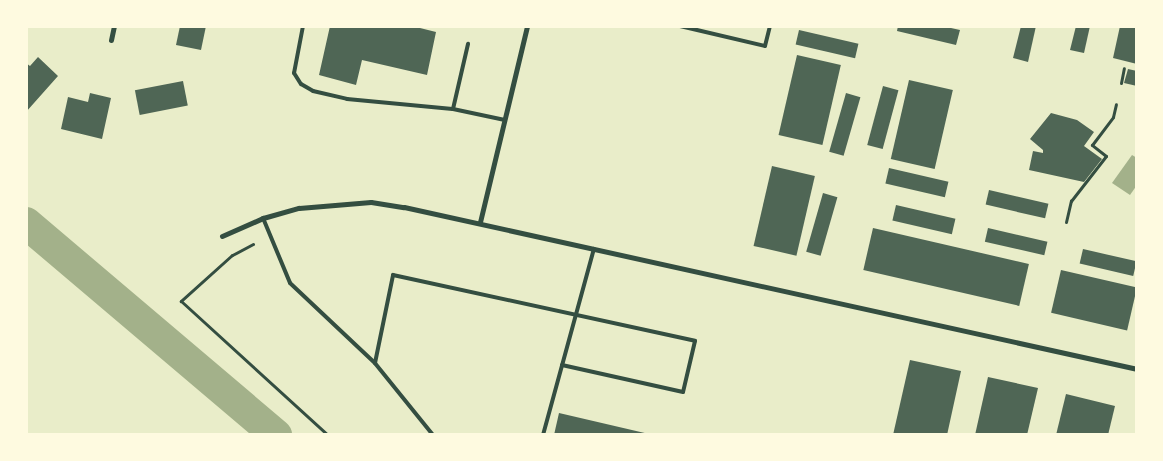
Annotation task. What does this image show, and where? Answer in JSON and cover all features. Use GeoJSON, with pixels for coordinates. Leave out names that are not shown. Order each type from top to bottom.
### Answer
{"type":"FeatureCollection","features":[{"type":"Feature","properties":{"kind":"street"},"geometry":{"type":"LineString","coordinates":[[111,40],[114,26]]}},
{"type":"Feature","properties":{"kind":"street"},"geometry":{"type":"LineString","coordinates":[[480,222],[527,26]]}},
{"type":"Feature","properties":{"kind":"street"},"geometry":{"type":"LineString","coordinates":[[222,236],[263,218],[299,208],[371,202],[480,222],[1137,369]]}},
{"type":"Feature","properties":{"kind":"lane"},"geometry":{"type":"LineString","coordinates":[[303,26],[294,72],[301,84],[313,91],[347,99],[453,109],[504,120]]}},
{"type":"Feature","properties":{"kind":"lane"},"geometry":{"type":"LineString","coordinates":[[680,26],[765,46],[770,26]]}},
{"type":"Feature","properties":{"kind":"lane"},"geometry":{"type":"LineString","coordinates":[[453,109],[468,44]]}},
{"type":"Feature","properties":{"kind":"lane"},"geometry":{"type":"LineString","coordinates":[[263,218],[290,284],[375,363],[432,435]]}},
{"type":"Feature","properties":{"kind":"lane"},"geometry":{"type":"LineString","coordinates":[[543,435],[594,249]]}},
{"type":"Feature","properties":{"kind":"lane"},"geometry":{"type":"LineString","coordinates":[[375,363],[393,275],[695,341],[683,392],[562,364]]}},
{"type":"Feature","properties":{"kind":"path"},"geometry":{"type":"LineString","coordinates":[[1121,83],[1124,68]]}},
{"type":"Feature","properties":{"kind":"path"},"geometry":{"type":"LineString","coordinates":[[1066,222],[1071,201],[1106,156],[1092,145],[1113,117],[1116,104]]}},
{"type":"Feature","properties":{"kind":"path"},"geometry":{"type":"LineString","coordinates":[[253,244],[232,255],[181,301],[328,435]]}},
{"type":"Feature","properties":{"kind":"shaded area"},"geometry":{"type":"Polygon","coordinates":[[[1132,155],[1137,158],[1137,185],[1130,195],[1112,183],[1132,155]]]}},
{"type":"Feature","properties":{"kind":"building"},"geometry":{"type":"Polygon","coordinates":[[[180,26],[206,26],[201,50],[176,45],[180,26]]]}},
{"type":"Feature","properties":{"kind":"building"},"geometry":{"type":"Polygon","coordinates":[[[330,26],[412,26],[436,32],[427,75],[362,60],[356,85],[319,75],[330,26]]]}},
{"type":"Feature","properties":{"kind":"building"},"geometry":{"type":"Polygon","coordinates":[[[898,26],[942,26],[960,30],[956,45],[897,31],[898,26]]]}},
{"type":"Feature","properties":{"kind":"building"},"geometry":{"type":"Polygon","coordinates":[[[1021,26],[1036,26],[1028,62],[1013,58],[1021,26]]]}},
{"type":"Feature","properties":{"kind":"building"},"geometry":{"type":"Polygon","coordinates":[[[1076,26],[1090,26],[1084,53],[1070,50],[1076,26]]]}},
{"type":"Feature","properties":{"kind":"building"},"geometry":{"type":"Polygon","coordinates":[[[1120,26],[1137,26],[1137,64],[1113,58],[1120,26]]]}},
{"type":"Feature","properties":{"kind":"building"},"geometry":{"type":"Polygon","coordinates":[[[799,30],[858,44],[855,58],[796,45],[799,30]]]}},
{"type":"Feature","properties":{"kind":"building"},"geometry":{"type":"Polygon","coordinates":[[[797,55],[841,65],[822,145],[779,135],[797,55]]]}},
{"type":"Feature","properties":{"kind":"building"},"geometry":{"type":"Polygon","coordinates":[[[38,57],[58,76],[26,112],[26,63],[30,66],[38,57]]]}},
{"type":"Feature","properties":{"kind":"building"},"geometry":{"type":"Polygon","coordinates":[[[1128,69],[1137,71],[1137,86],[1124,83],[1128,69]]]}},
{"type":"Feature","properties":{"kind":"building"},"geometry":{"type":"Polygon","coordinates":[[[909,80],[953,90],[935,169],[891,159],[909,80]]]}},
{"type":"Feature","properties":{"kind":"building"},"geometry":{"type":"Polygon","coordinates":[[[183,81],[188,106],[140,115],[135,90],[183,81]]]}},
{"type":"Feature","properties":{"kind":"building"},"geometry":{"type":"Polygon","coordinates":[[[883,86],[898,90],[883,149],[867,145],[883,86]]]}},
{"type":"Feature","properties":{"kind":"building"},"geometry":{"type":"Polygon","coordinates":[[[90,93],[111,98],[102,139],[61,129],[68,97],[88,102],[90,93]]]}},
{"type":"Feature","properties":{"kind":"building"},"geometry":{"type":"Polygon","coordinates":[[[846,93],[860,97],[844,156],[829,152],[846,93]]]}},
{"type":"Feature","properties":{"kind":"building"},"geometry":{"type":"Polygon","coordinates":[[[1051,113],[1077,120],[1094,132],[1084,146],[1102,159],[1084,182],[1029,170],[1033,151],[1043,153],[1043,150],[1030,139],[1051,113]]]}},
{"type":"Feature","properties":{"kind":"building"},"geometry":{"type":"Polygon","coordinates":[[[772,166],[815,176],[796,256],[754,246],[772,166]]]}},
{"type":"Feature","properties":{"kind":"building"},"geometry":{"type":"Polygon","coordinates":[[[889,168],[948,182],[945,197],[885,184],[889,168]]]}},
{"type":"Feature","properties":{"kind":"building"},"geometry":{"type":"Polygon","coordinates":[[[989,190],[1048,204],[1045,218],[986,205],[989,190]]]}},
{"type":"Feature","properties":{"kind":"building"},"geometry":{"type":"Polygon","coordinates":[[[823,193],[837,197],[821,256],[806,252],[823,193]]]}},
{"type":"Feature","properties":{"kind":"building"},"geometry":{"type":"Polygon","coordinates":[[[896,205],[955,219],[952,234],[892,221],[896,205]]]}},
{"type":"Feature","properties":{"kind":"building"},"geometry":{"type":"Polygon","coordinates":[[[873,228],[1029,264],[1019,306],[863,270],[873,228]]]}},
{"type":"Feature","properties":{"kind":"building"},"geometry":{"type":"Polygon","coordinates":[[[988,228],[1047,242],[1044,255],[985,242],[988,228]]]}},
{"type":"Feature","properties":{"kind":"building"},"geometry":{"type":"Polygon","coordinates":[[[1083,249],[1137,261],[1133,276],[1080,264],[1083,249]]]}},
{"type":"Feature","properties":{"kind":"building"},"geometry":{"type":"Polygon","coordinates":[[[1061,270],[1137,288],[1127,330],[1051,313],[1061,270]]]}},
{"type":"Feature","properties":{"kind":"building"},"geometry":{"type":"Polygon","coordinates":[[[910,360],[961,371],[947,435],[893,435],[910,360]]]}},
{"type":"Feature","properties":{"kind":"building"},"geometry":{"type":"Polygon","coordinates":[[[988,377],[1038,388],[1027,435],[975,435],[988,377]]]}},
{"type":"Feature","properties":{"kind":"building"},"geometry":{"type":"Polygon","coordinates":[[[1066,394],[1115,406],[1108,435],[1056,435],[1066,394]]]}},
{"type":"Feature","properties":{"kind":"building"},"geometry":{"type":"Polygon","coordinates":[[[559,413],[649,434],[649,435],[554,435],[559,413]]]}},
{"type":"Feature","properties":{"kind":"waterway"},"geometry":{"type":"LineString","coordinates":[[26,223],[276,435]]}}]}
